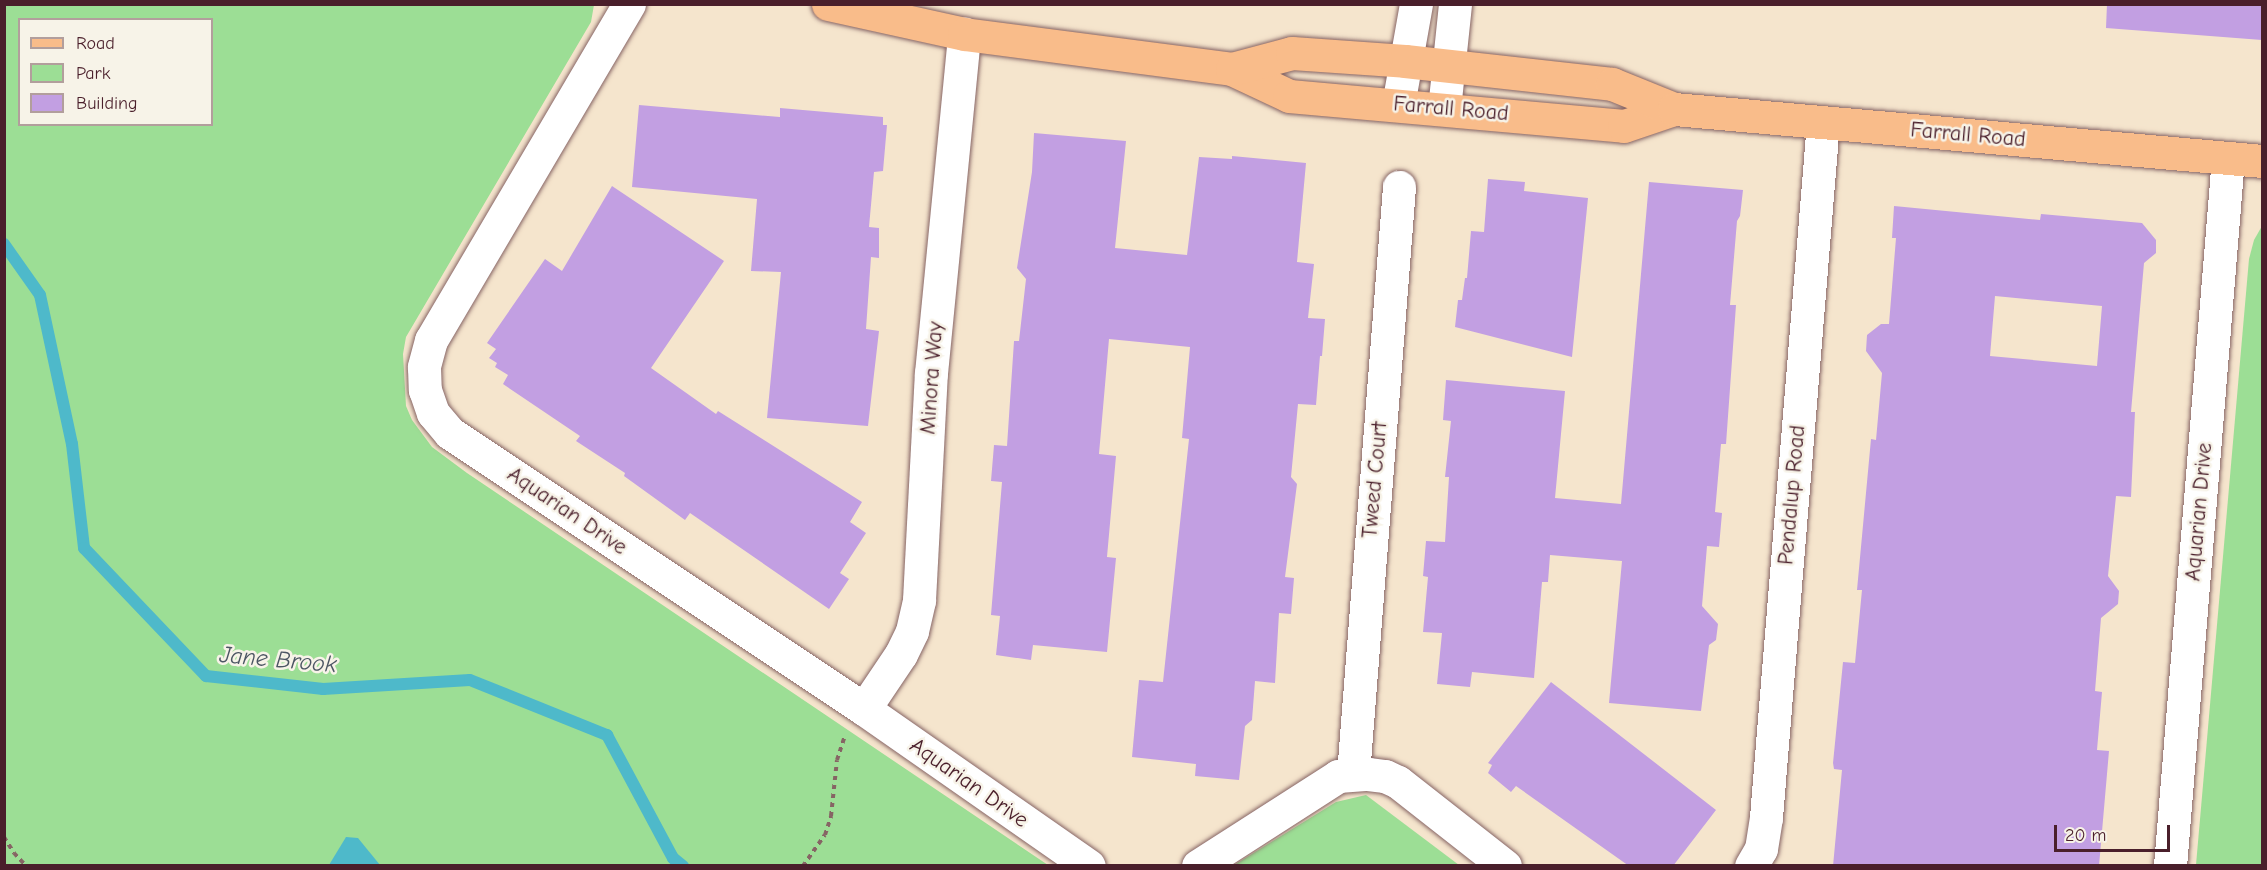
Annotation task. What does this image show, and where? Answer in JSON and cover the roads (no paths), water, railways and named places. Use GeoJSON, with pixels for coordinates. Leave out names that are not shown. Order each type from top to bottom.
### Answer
{"type":"FeatureCollection","features":[{"type":"Feature","properties":{"kind":"main road","name":"Farrall Road"},"geometry":{"type":"LineString","coordinates":[[828,4],[964,34],[1232,69],[1289,96],[1624,126],[1674,109]]}},
{"type":"Feature","properties":{"kind":"main road","name":"Farrall Road"},"geometry":{"type":"LineString","coordinates":[[1232,69],[1292,53],[1405,61],[1612,84],[1674,109],[2262,161]]}},
{"type":"Feature","properties":{"kind":"street","name":"Aquarian Drive"},"geometry":{"type":"LineString","coordinates":[[629,4],[431,340],[424,367],[425,390],[433,412],[450,433],[856,720],[1089,866]]}},
{"type":"Feature","properties":{"kind":"street"},"geometry":{"type":"LineString","coordinates":[[1398,105],[1416,4]]}},
{"type":"Feature","properties":{"kind":"street"},"geometry":{"type":"LineString","coordinates":[[1444,109],[1455,4]]}},
{"type":"Feature","properties":{"kind":"street","name":"Minora Way"},"geometry":{"type":"LineString","coordinates":[[856,720],[901,654],[912,631],[919,600],[932,372],[964,34]]}},
{"type":"Feature","properties":{"kind":"street","name":"Pendalup Road"},"geometry":{"type":"LineString","coordinates":[[1751,866],[1761,849],[1766,817],[1823,122]]}},
{"type":"Feature","properties":{"kind":"street","name":"Aquarian Drive"},"geometry":{"type":"LineString","coordinates":[[2170,866],[2228,158]]}},
{"type":"Feature","properties":{"kind":"street","name":"Tweed Court"},"geometry":{"type":"LineString","coordinates":[[1353,774],[1399,187]]}},
{"type":"Feature","properties":{"kind":"street"},"geometry":{"type":"LineString","coordinates":[[1198,866],[1338,776],[1353,774],[1385,776],[1398,782],[1505,866]]}},
{"type":"Feature","properties":{"kind":"water"},"geometry":{"type":"Polygon","coordinates":[[[346,837],[358,838],[380,865],[329,865],[346,837]]]}},
{"type":"Feature","properties":{"kind":"waterway","name":"Jane Brook"},"geometry":{"type":"LineString","coordinates":[[4,244],[40,295],[72,444],[84,548],[206,676],[323,689],[470,680],[607,735],[673,858],[683,866]]}}]}
